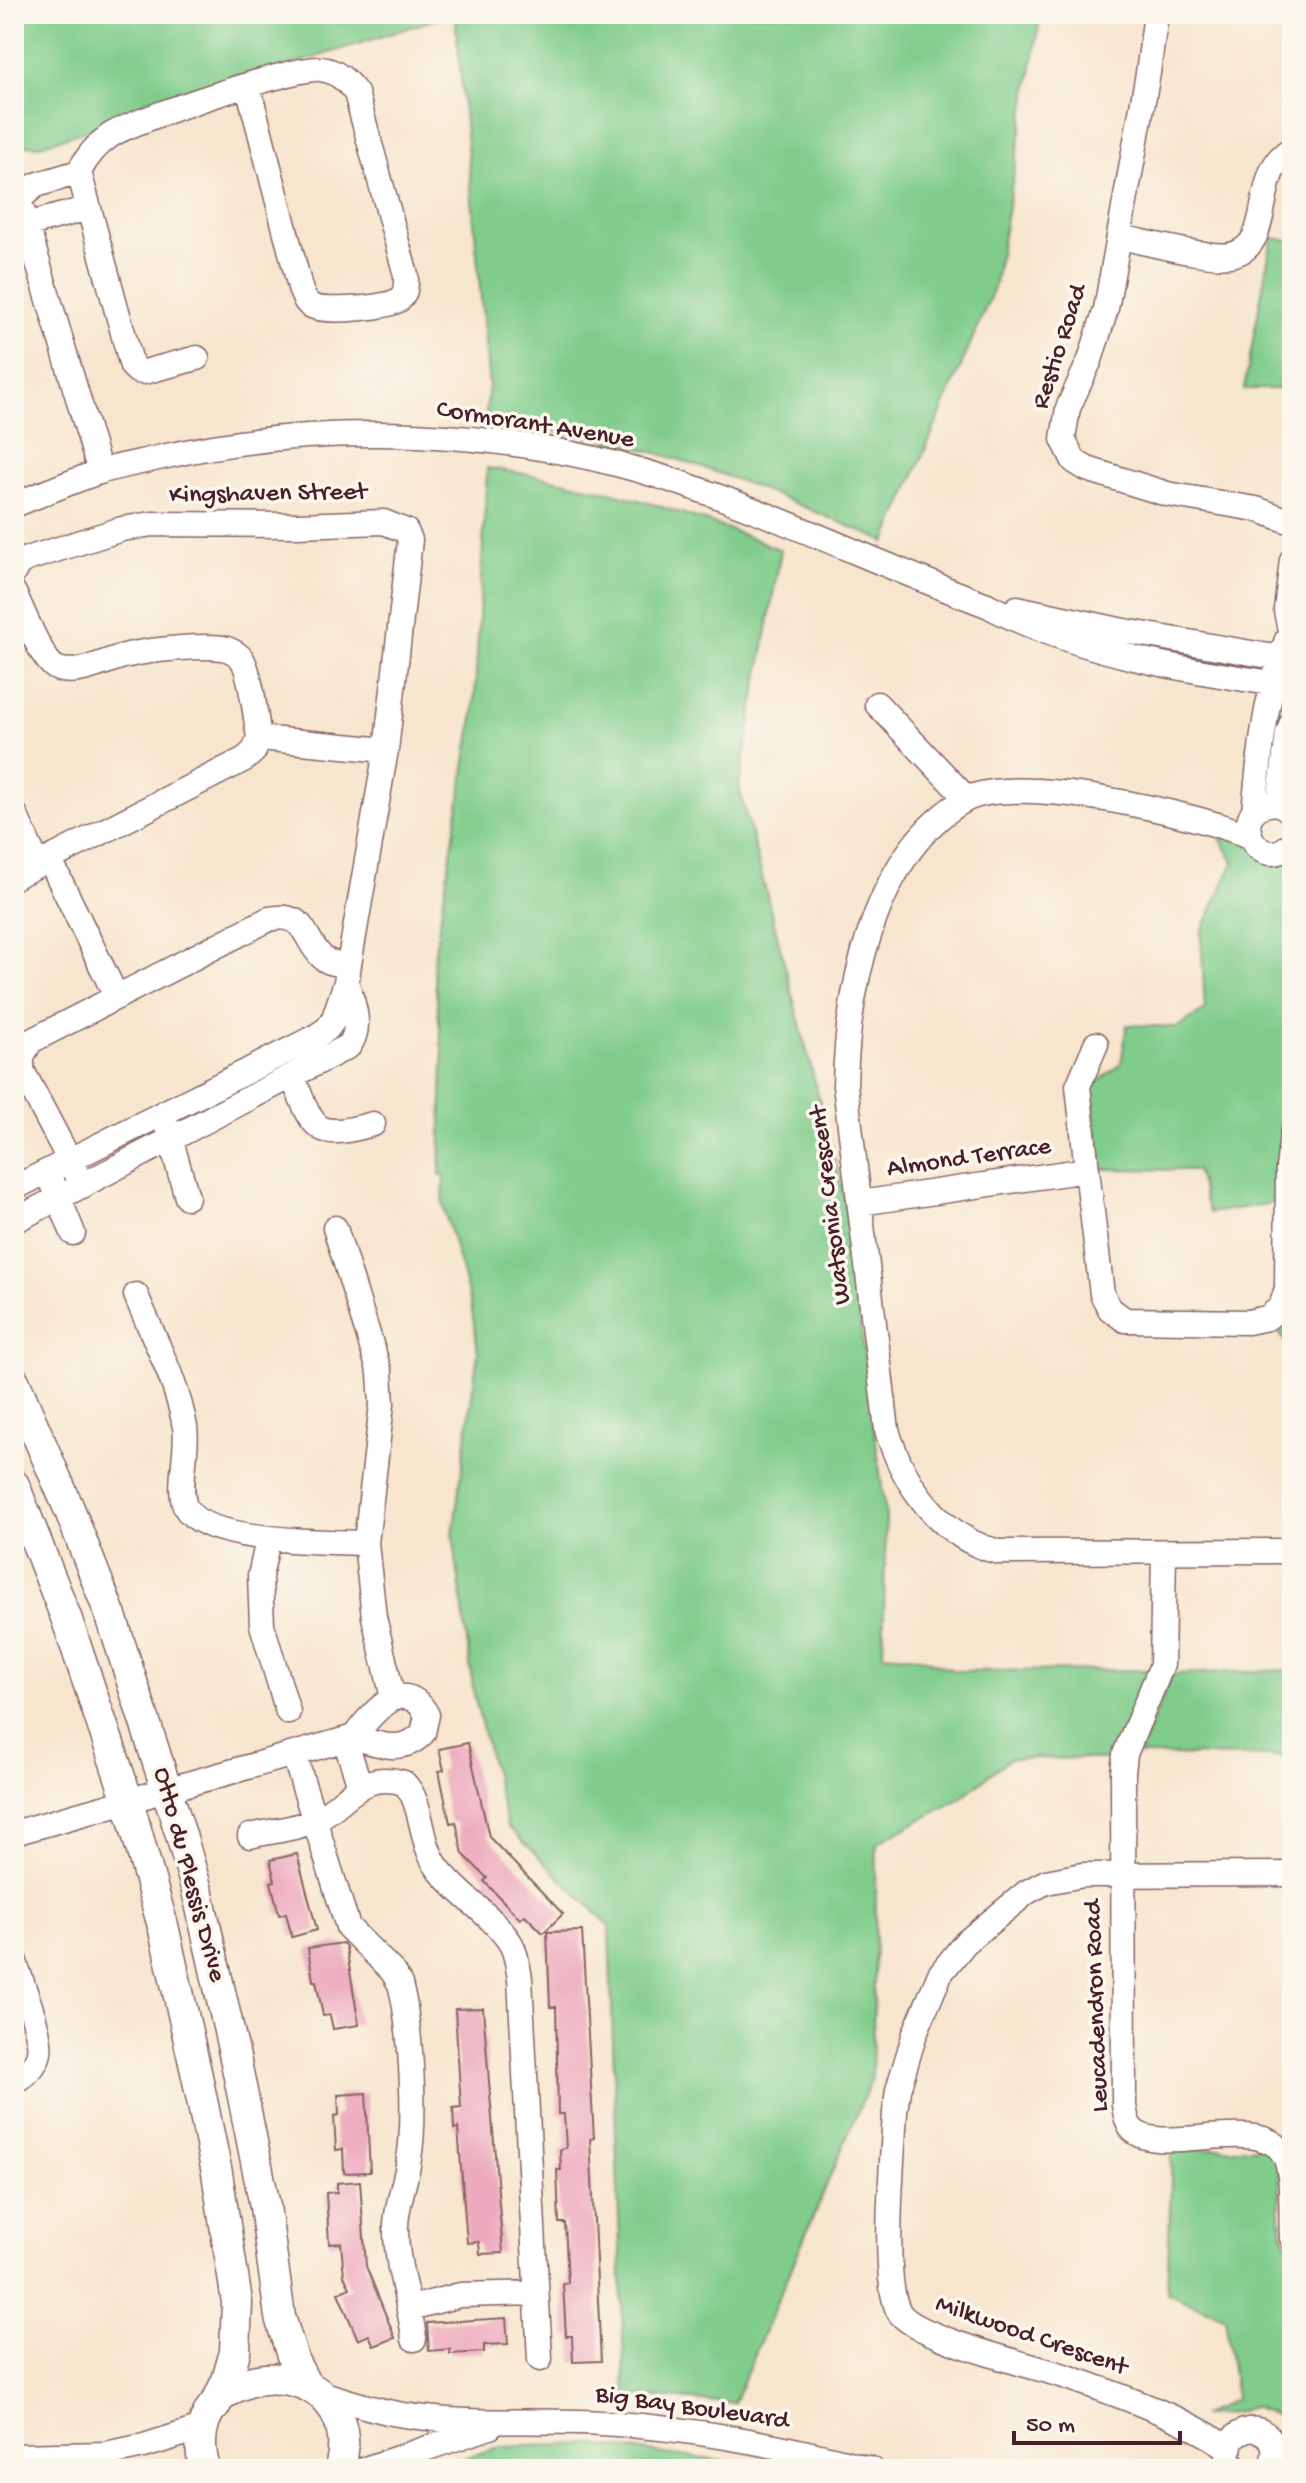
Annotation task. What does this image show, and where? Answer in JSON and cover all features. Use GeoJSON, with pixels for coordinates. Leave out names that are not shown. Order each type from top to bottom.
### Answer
{"type":"FeatureCollection","features":[{"type":"Feature","properties":{"kind":"main road","name":"Otto du Plessis Drive"},"geometry":{"type":"LineString","coordinates":[[14,1381],[112,1619],[198,1894],[265,2206],[280,2317],[294,2362],[310,2388],[329,2405],[341,2429],[344,2449],[340,2469]]}},
{"type":"Feature","properties":{"kind":"main road","name":"Otto du Plessis Drive"},"geometry":{"type":"LineString","coordinates":[[14,1485],[67,1620],[128,1801],[164,1930],[217,2173],[237,2302],[235,2352],[227,2380],[210,2416],[201,2450],[205,2469]]}},
{"type":"Feature","properties":{"kind":"main road"},"geometry":{"type":"LineString","coordinates":[[210,2416],[235,2388],[256,2379],[279,2377],[310,2388]]}},
{"type":"Feature","properties":{"kind":"street","name":"Restio Road"},"geometry":{"type":"LineString","coordinates":[[1156,14],[1120,237],[1099,335],[1064,425],[1066,450],[1074,461],[1104,475],[1167,494],[1291,515]]}},
{"type":"Feature","properties":{"kind":"street"},"geometry":{"type":"LineString","coordinates":[[100,472],[16,190],[79,172],[95,147],[138,122],[248,86],[321,69],[337,74],[356,93],[406,275],[406,288],[402,298],[393,304],[335,309],[316,308],[307,303],[301,291],[248,86]]}},
{"type":"Feature","properties":{"kind":"street"},"geometry":{"type":"LineString","coordinates":[[1120,237],[1212,254],[1230,255],[1242,251],[1252,242],[1258,229],[1267,179],[1274,164],[1292,149]]}},
{"type":"Feature","properties":{"kind":"street"},"geometry":{"type":"LineString","coordinates":[[79,172],[132,366],[144,372],[197,358]]}},
{"type":"Feature","properties":{"kind":"street"},"geometry":{"type":"LineString","coordinates":[[26,225],[89,208]]}},
{"type":"Feature","properties":{"kind":"street","name":"Cormorant Avenue"},"geometry":{"type":"LineString","coordinates":[[14,505],[100,472],[212,445],[292,436],[375,434],[485,441],[578,456],[682,483],[1036,627],[1144,660],[1282,685]]}},
{"type":"Feature","properties":{"kind":"street","name":"Kingshaven Street"},"geometry":{"type":"LineString","coordinates":[[14,572],[18,564],[27,559],[122,529],[152,524],[384,522],[406,531],[410,540],[386,750],[347,973],[333,1021],[327,1029],[14,1188]]}},
{"type":"Feature","properties":{"kind":"street"},"geometry":{"type":"LineString","coordinates":[[1251,822],[1260,748],[1282,685],[1287,659],[1291,629],[1286,610],[1292,560]]}},
{"type":"Feature","properties":{"kind":"street"},"geometry":{"type":"LineString","coordinates":[[14,593],[22,630],[58,670],[67,671],[150,651],[215,649],[235,653],[242,660],[247,673],[259,738],[254,751],[245,759],[14,877]]}},
{"type":"Feature","properties":{"kind":"street","name":"Cormorant Avenue"},"geometry":{"type":"LineString","coordinates":[[987,605],[1041,612],[1119,630],[1287,659]]}},
{"type":"Feature","properties":{"kind":"street"},"geometry":{"type":"LineString","coordinates":[[877,704],[967,799]]}},
{"type":"Feature","properties":{"kind":"street"},"geometry":{"type":"LineString","coordinates":[[1251,822],[1267,804],[1286,809],[1288,733],[1292,722]]}},
{"type":"Feature","properties":{"kind":"street"},"geometry":{"type":"LineString","coordinates":[[259,738],[386,750]]}},
{"type":"Feature","properties":{"kind":"street","name":"Watsonia Crescent"},"geometry":{"type":"LineString","coordinates":[[1292,843],[1282,850],[1267,852],[1257,847],[1251,822],[1218,823],[1053,791],[1022,789],[967,799],[940,818],[894,872],[881,899],[858,978],[845,1085],[887,1430],[894,1455],[905,1477],[926,1504],[959,1537],[977,1547],[999,1552],[1292,1551]]}},
{"type":"Feature","properties":{"kind":"street"},"geometry":{"type":"LineString","coordinates":[[14,812],[116,996]]}},
{"type":"Feature","properties":{"kind":"street"},"geometry":{"type":"LineString","coordinates":[[83,1186],[22,1070],[22,1056],[31,1041],[278,917],[289,918],[304,928],[324,959],[347,973]]}},
{"type":"Feature","properties":{"kind":"street","name":"Kingshaven Street"},"geometry":{"type":"LineString","coordinates":[[14,1221],[349,1046],[355,1039],[356,1019],[347,973]]}},
{"type":"Feature","properties":{"kind":"street","name":"Almond Terrace"},"geometry":{"type":"LineString","coordinates":[[1096,1044],[1078,1086],[1102,1294],[1110,1309],[1125,1320],[1248,1322],[1267,1318],[1281,1307],[1287,1288],[1288,1169],[1292,1134]]}},
{"type":"Feature","properties":{"kind":"street"},"geometry":{"type":"LineString","coordinates":[[292,1076],[315,1126],[323,1131],[337,1132],[373,1124]]}},
{"type":"Feature","properties":{"kind":"street"},"geometry":{"type":"LineString","coordinates":[[161,1114],[172,1140],[187,1197]]}},
{"type":"Feature","properties":{"kind":"street","name":"Almond Terrace"},"geometry":{"type":"LineString","coordinates":[[860,1203],[1087,1170]]}},
{"type":"Feature","properties":{"kind":"street"},"geometry":{"type":"LineString","coordinates":[[47,1171],[73,1233]]}},
{"type":"Feature","properties":{"kind":"street"},"geometry":{"type":"LineString","coordinates":[[335,1228],[380,1373],[382,1404],[366,1543],[374,1617],[393,1698]]}},
{"type":"Feature","properties":{"kind":"street"},"geometry":{"type":"LineString","coordinates":[[136,1295],[178,1400],[186,1429],[184,1504],[190,1513],[201,1521],[268,1540],[366,1543]]}},
{"type":"Feature","properties":{"kind":"street"},"geometry":{"type":"LineString","coordinates":[[268,1540],[260,1576],[262,1625],[288,1712]]}},
{"type":"Feature","properties":{"kind":"street"},"geometry":{"type":"LineString","coordinates":[[1122,1876],[1125,1754],[1162,1665],[1164,1553]]}},
{"type":"Feature","properties":{"kind":"street"},"geometry":{"type":"LineString","coordinates":[[14,1833],[350,1739],[392,1747],[406,1746],[423,1733],[427,1715],[422,1706],[413,1700],[393,1698],[375,1711],[350,1739]]}},
{"type":"Feature","properties":{"kind":"street"},"geometry":{"type":"LineString","coordinates":[[350,1739],[360,1786]]}},
{"type":"Feature","properties":{"kind":"street"},"geometry":{"type":"LineString","coordinates":[[294,1755],[348,1927],[392,1971],[400,1984],[404,2001],[412,2131],[396,2228],[402,2280],[411,2308],[414,2339]]}},
{"type":"Feature","properties":{"kind":"street"},"geometry":{"type":"LineString","coordinates":[[250,1836],[315,1821],[360,1786],[377,1780],[392,1779],[404,1783],[410,1789],[429,1855],[440,1871],[510,1942],[518,1959],[540,2359]]}},
{"type":"Feature","properties":{"kind":"street","name":"Milkwood Crescent"},"geometry":{"type":"LineString","coordinates":[[1276,2465],[1272,2441],[1265,2433],[1255,2429],[1245,2430],[1228,2453],[1072,2378],[920,2329],[907,2322],[898,2311],[890,2277],[893,2142],[898,2090],[915,2033],[940,1974],[951,1958],[981,1928],[1027,1892],[1062,1877],[1292,1874]]}},
{"type":"Feature","properties":{"kind":"street","name":"Leucadendron Road"},"geometry":{"type":"LineString","coordinates":[[1122,1876],[1126,2119],[1131,2129],[1142,2136],[1159,2139],[1245,2137],[1260,2138],[1275,2144],[1284,2155],[1289,2171],[1292,2238]]}},
{"type":"Feature","properties":{"kind":"street"},"geometry":{"type":"LineString","coordinates":[[14,1959],[38,2035],[40,2051],[26,2075],[14,2081]]}},
{"type":"Feature","properties":{"kind":"street"},"geometry":{"type":"LineString","coordinates":[[411,2308],[460,2295],[536,2293]]}},
{"type":"Feature","properties":{"kind":"street","name":"Big Bay Boulevard"},"geometry":{"type":"LineString","coordinates":[[310,2388],[399,2415],[654,2427],[788,2449],[871,2469]]}},
{"type":"Feature","properties":{"kind":"street"},"geometry":{"type":"LineString","coordinates":[[14,2456],[105,2454],[144,2446],[210,2416]]}},
{"type":"Feature","properties":{"kind":"street","name":"Big Bay Boulevard"},"geometry":{"type":"LineString","coordinates":[[365,2469],[503,2422]]}},
{"type":"Feature","properties":{"kind":"green space"},"geometry":{"type":"Polygon","coordinates":[[[14,14],[452,14],[37,146],[14,144],[14,14]]]}},
{"type":"Feature","properties":{"kind":"green space"},"geometry":{"type":"Polygon","coordinates":[[[455,14],[1041,14],[994,288],[886,542],[754,486],[686,462],[601,439],[485,420],[489,386],[455,14]]]}},
{"type":"Feature","properties":{"kind":"green space"},"geometry":{"type":"Polygon","coordinates":[[[1272,238],[1292,241],[1292,434],[1285,389],[1244,389],[1272,238]]]}},
{"type":"Feature","properties":{"kind":"green space"},"geometry":{"type":"Polygon","coordinates":[[[487,468],[563,481],[637,499],[781,550],[739,787],[842,1188],[886,1517],[883,1654],[920,1657],[955,1671],[1155,1670],[1115,1759],[1010,1758],[958,1800],[877,1843],[872,2078],[734,2403],[625,2395],[609,1925],[507,1826],[474,1695],[453,1534],[478,1352],[471,1304],[443,1206],[444,1175],[440,1175],[443,1058],[433,963],[474,712],[487,468]]]}},
{"type":"Feature","properties":{"kind":"green space"},"geometry":{"type":"Polygon","coordinates":[[[1211,824],[1273,858],[1292,844],[1292,1085],[1285,1105],[1275,1203],[1209,1213],[1196,1170],[1101,1169],[1091,1087],[1121,1064],[1127,1025],[1177,1027],[1205,1010],[1201,933],[1234,862],[1211,824]]]}},
{"type":"Feature","properties":{"kind":"green space"},"geometry":{"type":"Polygon","coordinates":[[[1292,1308],[1292,1354],[1274,1324],[1292,1308]]]}},
{"type":"Feature","properties":{"kind":"green space"},"geometry":{"type":"Polygon","coordinates":[[[1292,1670],[1292,1756],[1139,1755],[1172,1674],[1292,1670]]]}},
{"type":"Feature","properties":{"kind":"green space"},"geometry":{"type":"Polygon","coordinates":[[[1270,2147],[1279,2170],[1281,2225],[1292,2251],[1292,2436],[1275,2415],[1253,2406],[1237,2412],[1201,2416],[1236,2399],[1225,2317],[1167,2293],[1172,2150],[1270,2147]]]}},
{"type":"Feature","properties":{"kind":"green space"},"geometry":{"type":"Polygon","coordinates":[[[587,2444],[765,2469],[431,2469],[499,2447],[587,2444]]]}},
{"type":"Feature","properties":{"kind":"building"},"geometry":{"type":"Polygon","coordinates":[[[468,1743],[489,1837],[563,1914],[543,1933],[525,1915],[520,1919],[484,1881],[487,1878],[463,1854],[456,1822],[450,1823],[439,1771],[444,1770],[439,1749],[468,1743]]]}},
{"type":"Feature","properties":{"kind":"building"},"geometry":{"type":"Polygon","coordinates":[[[297,1854],[317,1930],[292,1937],[286,1913],[279,1915],[271,1882],[275,1881],[270,1860],[297,1854]]]}},
{"type":"Feature","properties":{"kind":"building"},"geometry":{"type":"Polygon","coordinates":[[[582,1931],[594,2138],[590,2139],[601,2361],[573,2362],[572,2336],[566,2336],[563,2284],[568,2283],[565,2223],[559,2223],[557,2170],[561,2170],[560,2149],[566,2148],[564,2114],[558,2114],[556,2007],[550,2007],[547,1932],[582,1931]]]}},
{"type":"Feature","properties":{"kind":"building"},"geometry":{"type":"Polygon","coordinates":[[[343,1943],[359,2025],[333,2029],[330,2015],[323,2016],[308,1948],[343,1943]]]}},
{"type":"Feature","properties":{"kind":"building"},"geometry":{"type":"Polygon","coordinates":[[[483,2008],[503,2253],[480,2254],[479,2242],[467,2243],[458,2128],[454,2129],[453,2108],[461,2107],[455,2009],[483,2008]]]}},
{"type":"Feature","properties":{"kind":"building"},"geometry":{"type":"Polygon","coordinates":[[[366,2093],[370,2172],[344,2173],[343,2149],[336,2150],[334,2116],[339,2115],[338,2095],[366,2093]]]}},
{"type":"Feature","properties":{"kind":"building"},"geometry":{"type":"Polygon","coordinates":[[[360,2181],[366,2266],[395,2338],[374,2346],[369,2335],[358,2340],[338,2293],[350,2288],[344,2276],[341,2243],[329,2244],[326,2193],[337,2192],[337,2183],[360,2181]]]}},
{"type":"Feature","properties":{"kind":"building"},"geometry":{"type":"Polygon","coordinates":[[[506,2318],[508,2344],[484,2345],[484,2352],[450,2354],[450,2349],[429,2351],[427,2323],[506,2318]]]}}]}
